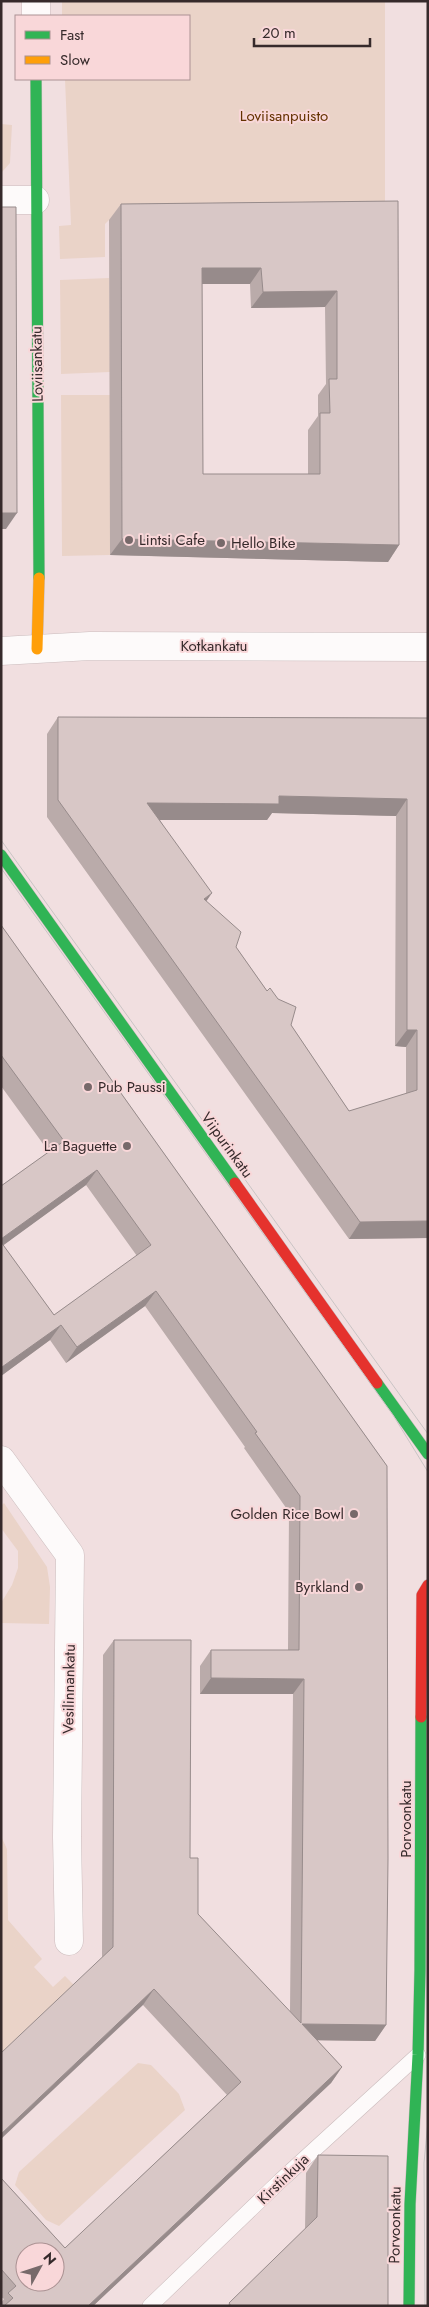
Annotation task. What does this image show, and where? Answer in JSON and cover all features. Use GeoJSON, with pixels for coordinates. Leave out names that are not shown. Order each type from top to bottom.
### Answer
{"type":"FeatureCollection","features":[{"type":"Feature","properties":{"kind":"street"},"geometry":{"type":"LineString","coordinates":[[36,1],[36,15]]}},
{"type":"Feature","properties":{"kind":"street","name":"Loviisankatu"},"geometry":{"type":"LineString","coordinates":[[36,80],[35,200],[40,578],[38,649]]}},
{"type":"Feature","properties":{"kind":"street"},"geometry":{"type":"LineString","coordinates":[[1,200],[35,200]]}},
{"type":"Feature","properties":{"kind":"street","name":"Kotkankatu"},"geometry":{"type":"LineString","coordinates":[[1,651],[90,646],[428,647]]}},
{"type":"Feature","properties":{"kind":"street","name":"Viipurinkatu"},"geometry":{"type":"LineString","coordinates":[[1,854],[428,1454]]}},
{"type":"Feature","properties":{"kind":"street","name":"Vesilinnankatu"},"geometry":{"type":"LineString","coordinates":[[1,1460],[70,1555],[67,1837],[69,1941]]}},
{"type":"Feature","properties":{"kind":"street","name":"Porvoonkatu"},"geometry":{"type":"LineString","coordinates":[[408,2306],[410,2204],[423,2055],[422,1595],[428,1585]]}},
{"type":"Feature","properties":{"kind":"lane","name":"Kirstinkuja"},"geometry":{"type":"LineString","coordinates":[[150,2306],[287,2174],[423,2055]]}},
{"type":"Feature","properties":{"kind":"green space","name":"Loviisanpuisto"},"geometry":{"type":"Polygon","coordinates":[[[62,1],[385,1],[385,217],[109,220],[105,224],[105,257],[60,259],[59,226],[71,225],[65,80],[190,80],[190,15],[62,15],[62,1]]]}},
{"type":"Feature","properties":{"kind":"green space"},"geometry":{"type":"Polygon","coordinates":[[[1,124],[12,125],[10,163],[2,172],[1,124]]]}},
{"type":"Feature","properties":{"kind":"green space"},"geometry":{"type":"Polygon","coordinates":[[[109,278],[110,372],[61,374],[60,280],[109,278]]]}},
{"type":"Feature","properties":{"kind":"green space"},"geometry":{"type":"Polygon","coordinates":[[[61,395],[110,395],[110,555],[62,556],[61,395]]]}},
{"type":"Feature","properties":{"kind":"green space"},"geometry":{"type":"Polygon","coordinates":[[[4,1503],[47,1567],[50,1587],[49,1624],[1,1623],[1,1603],[12,1585],[18,1568],[18,1551],[1,1528],[1,1506],[4,1503]]]}},
{"type":"Feature","properties":{"kind":"green space"},"geometry":{"type":"Polygon","coordinates":[[[1,1836],[7,1849],[8,1920],[42,1959],[34,1967],[53,1987],[65,1976],[76,1987],[1,2058],[1,1836]]]}},
{"type":"Feature","properties":{"kind":"green space"},"geometry":{"type":"Polygon","coordinates":[[[138,2063],[151,2065],[179,2094],[185,2110],[59,2226],[46,2220],[15,2185],[19,2172],[138,2063]]]}},
{"type":"Feature","properties":{"kind":"building"},"geometry":{"type":"Polygon","coordinates":[[[398,201],[399,545],[122,539],[121,204],[398,201]],[[202,268],[203,474],[320,474],[320,413],[330,413],[329,379],[337,379],[337,291],[263,292],[261,268],[202,268]]]}},
{"type":"Feature","properties":{"kind":"building"},"geometry":{"type":"Polygon","coordinates":[[[1,207],[16,207],[17,513],[1,513],[1,207]]]}},
{"type":"Feature","properties":{"kind":"building"},"geometry":{"type":"Polygon","coordinates":[[[58,717],[428,718],[428,1221],[360,1222],[58,800],[58,717]],[[279,796],[279,804],[147,803],[212,893],[204,899],[241,932],[236,947],[267,991],[270,988],[278,999],[296,1007],[291,1025],[349,1111],[417,1090],[417,1030],[407,1030],[407,799],[279,796]]]}},
{"type":"Feature","properties":{"kind":"building"},"geometry":{"type":"Polygon","coordinates":[[[1,925],[387,1466],[388,1859],[386,2025],[302,2024],[342,2067],[88,2306],[4,2306],[13,2298],[8,2293],[15,2287],[15,2292],[65,2292],[65,2248],[241,2082],[154,1989],[1,2134],[1,2053],[113,1947],[114,1640],[191,1640],[190,1858],[198,1858],[198,1914],[301,2023],[304,1679],[211,1678],[211,1650],[299,1650],[300,1496],[255,1433],[257,1432],[156,1291],[77,1347],[61,1325],[1,1366],[1,1242],[54,1315],[151,1245],[97,1170],[1,1239],[1,1186],[64,1141],[1,1055],[1,925]]]}},
{"type":"Feature","properties":{"kind":"building"},"geometry":{"type":"Polygon","coordinates":[[[318,2155],[388,2156],[388,2306],[231,2306],[229,2303],[317,2217],[318,2155]]]}},
{"type":"Feature","properties":{"kind":"building"},"geometry":{"type":"Polygon","coordinates":[[[1,2178],[60,2242],[15,2242],[15,2285],[1,2269],[1,2178]]]}},
{"type":"Feature","properties":{"kind":"tram line"},"geometry":{"type":"LineString","coordinates":[[1,840],[428,1434]]}},
{"type":"Feature","properties":{"kind":"tram line"},"geometry":{"type":"LineString","coordinates":[[1,868],[393,1415],[428,1472]]}},
{"type":"Feature","properties":{"kind":"tram line"},"geometry":{"type":"LineString","coordinates":[[425,2306],[424,2163],[428,2121]]}},
{"type":"Feature","properties":{"kind":"traffic: fast"},"geometry":{"type":"LineString","coordinates":[[36,80],[39,578]]}},
{"type":"Feature","properties":{"kind":"traffic: fast"},"geometry":{"type":"LineString","coordinates":[[1,855],[235,1183]]}},
{"type":"Feature","properties":{"kind":"traffic: fast"},"geometry":{"type":"LineString","coordinates":[[377,1383],[428,1454]]}},
{"type":"Feature","properties":{"kind":"traffic: fast"},"geometry":{"type":"LineString","coordinates":[[409,2306],[410,2204],[418,2055],[420,1970],[421,1717]]}},
{"type":"Feature","properties":{"kind":"traffic: slow"},"geometry":{"type":"LineString","coordinates":[[37,649],[39,578]]}},
{"type":"Feature","properties":{"kind":"traffic: jam"},"geometry":{"type":"LineString","coordinates":[[235,1183],[377,1383]]}},
{"type":"Feature","properties":{"kind":"traffic: jam"},"geometry":{"type":"LineString","coordinates":[[421,1717],[422,1595],[428,1585]]}},
{"type":"Feature","properties":{"kind":"place","name":"Lintsi Cafe"},"geometry":{"type":"Point","coordinates":[129,540]}},
{"type":"Feature","properties":{"kind":"place","name":"Hello Bike"},"geometry":{"type":"Point","coordinates":[221,543]}},
{"type":"Feature","properties":{"kind":"place","name":"Pub Paussi"},"geometry":{"type":"Point","coordinates":[88,1087]}},
{"type":"Feature","properties":{"kind":"place","name":"La Baguette"},"geometry":{"type":"Point","coordinates":[127,1146]}},
{"type":"Feature","properties":{"kind":"place","name":"Golden Rice Bowl"},"geometry":{"type":"Point","coordinates":[354,1514]}},
{"type":"Feature","properties":{"kind":"place","name":"Byrkland"},"geometry":{"type":"Point","coordinates":[359,1587]}}]}
